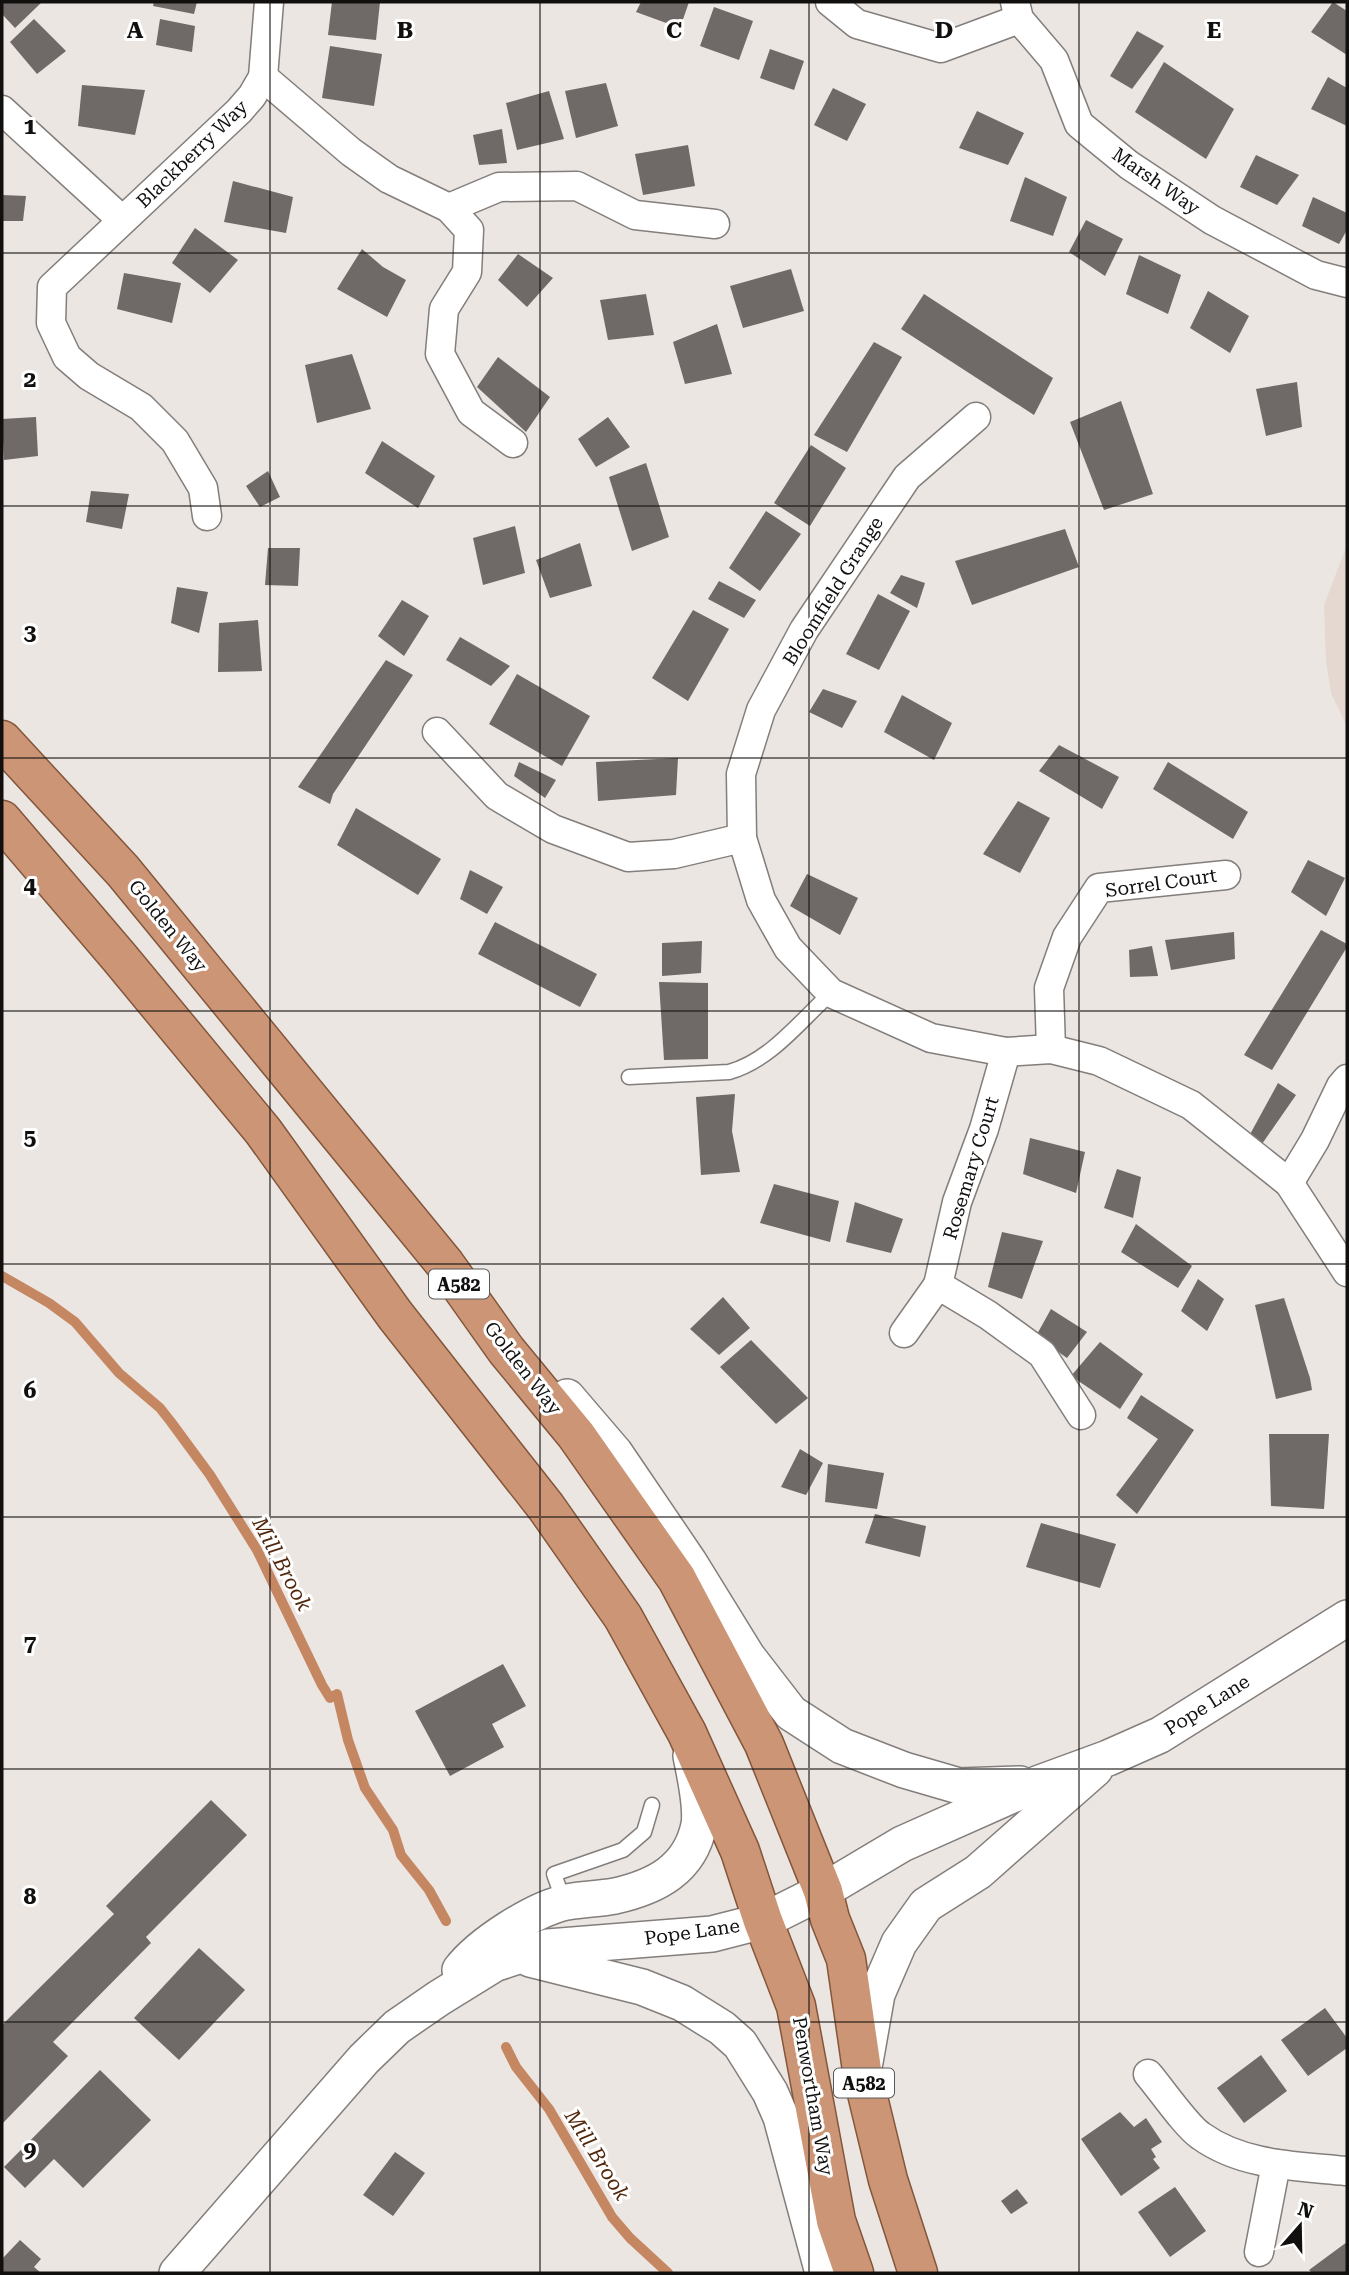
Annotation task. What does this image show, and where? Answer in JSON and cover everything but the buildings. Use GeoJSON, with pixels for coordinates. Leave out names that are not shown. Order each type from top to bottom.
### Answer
{"type":"FeatureCollection","features":[{"type":"Feature","properties":{"kind":"highway","name":"Golden Way"},"geometry":{"type":"LineString","coordinates":[[2,740],[132,881],[445,1264],[506,1350],[576,1435],[677,1579],[764,1744],[823,1891]]}},
{"type":"Feature","properties":{"kind":"highway","name":"A582"},"geometry":{"type":"LineString","coordinates":[[2,820],[263,1131],[395,1315],[546,1507],[624,1617],[687,1733],[740,1852],[764,1921]]}},
{"type":"Feature","properties":{"kind":"highway","name":"A582"},"geometry":{"type":"LineString","coordinates":[[823,1891],[845,1959],[863,2077],[888,2180],[918,2273]]}},
{"type":"Feature","properties":{"kind":"highway","name":"Penwortham Way"},"geometry":{"type":"LineString","coordinates":[[764,1921],[796,2006],[836,2221],[854,2273]]}},
{"type":"Feature","properties":{"kind":"street","name":"Blackberry Way"},"geometry":{"type":"LineString","coordinates":[[207,516],[203,488],[175,441],[141,407],[89,376],[67,357],[51,323],[52,287],[252,96],[263,77],[269,2]]}},
{"type":"Feature","properties":{"kind":"street","name":"Marsh Way"},"geometry":{"type":"LineString","coordinates":[[830,2],[857,24],[941,48],[1017,10],[1054,60],[1079,124],[1129,165],[1212,220],[1316,275],[1347,283]]}},
{"type":"Feature","properties":{"kind":"street"},"geometry":{"type":"LineString","coordinates":[[263,77],[361,159],[389,179],[449,208],[469,230],[467,272],[444,309],[440,354],[471,412],[513,443]]}},
{"type":"Feature","properties":{"kind":"street","name":"Blackberry Way"},"geometry":{"type":"LineString","coordinates":[[2,110],[122,220]]}},
{"type":"Feature","properties":{"kind":"street"},"geometry":{"type":"LineString","coordinates":[[449,208],[499,187],[577,186],[635,215],[715,224]]}},
{"type":"Feature","properties":{"kind":"street","name":"Bloomfield Grange"},"geometry":{"type":"LineString","coordinates":[[976,417],[907,477],[804,630],[761,710],[741,774],[743,838],[761,900],[788,948],[831,993],[931,1038],[1006,1052],[1051,1049],[1099,1061],[1191,1105],[1289,1182],[1347,1272]]}},
{"type":"Feature","properties":{"kind":"street"},"geometry":{"type":"LineString","coordinates":[[437,732],[497,796],[553,829],[628,857],[674,854],[743,838]]}},
{"type":"Feature","properties":{"kind":"street","name":"Sorrel Court"},"geometry":{"type":"LineString","coordinates":[[1051,1049],[1049,988],[1068,937],[1099,888],[1226,875]]}},
{"type":"Feature","properties":{"kind":"street","name":"Rosemary Court"},"geometry":{"type":"LineString","coordinates":[[904,1333],[938,1285],[957,1202],[984,1129],[1006,1052]]}},
{"type":"Feature","properties":{"kind":"street"},"geometry":{"type":"LineString","coordinates":[[1289,1182],[1347,1079]]}},
{"type":"Feature","properties":{"kind":"street"},"geometry":{"type":"LineString","coordinates":[[938,1285],[988,1314],[1042,1354],[1081,1415]]}},
{"type":"Feature","properties":{"kind":"street"},"geometry":{"type":"LineString","coordinates":[[506,1350],[568,1398],[615,1453],[689,1562],[747,1656],[791,1713],[842,1746],[904,1770],[960,1786],[1037,1784]]}},
{"type":"Feature","properties":{"kind":"street","name":"Pope Lane"},"geometry":{"type":"LineString","coordinates":[[177,2273],[364,2059],[397,2027],[494,1964],[548,1947],[712,1934],[764,1921],[823,1891],[902,1844],[1037,1784],[1108,1758],[1160,1735],[1347,1618]]}},
{"type":"Feature","properties":{"kind":"street"},"geometry":{"type":"LineString","coordinates":[[439,1998],[468,1959],[496,1937],[564,1902],[616,1896],[664,1880],[686,1858],[699,1824],[696,1781],[687,1733]]}},
{"type":"Feature","properties":{"kind":"street"},"geometry":{"type":"LineString","coordinates":[[863,2077],[877,1994],[899,1942],[926,1905],[978,1872],[1108,1758]]}},
{"type":"Feature","properties":{"kind":"street"},"geometry":{"type":"LineString","coordinates":[[518,1956],[642,1987],[682,2003],[722,2028],[740,2044],[770,2092],[780,2117],[823,2273]]}},
{"type":"Feature","properties":{"kind":"street"},"geometry":{"type":"LineString","coordinates":[[1148,2074],[1199,2135],[1237,2154],[1276,2165],[1347,2171]]}},
{"type":"Feature","properties":{"kind":"street"},"geometry":{"type":"LineString","coordinates":[[1259,2252],[1276,2165]]}},
{"type":"Feature","properties":{"kind":"lane"},"geometry":{"type":"LineString","coordinates":[[629,1077],[729,1072],[744,1068],[760,1059],[831,993]]}},
{"type":"Feature","properties":{"kind":"lane"},"geometry":{"type":"LineString","coordinates":[[564,1902],[554,1874],[623,1850],[644,1832],[652,1805]]}},
{"type":"Feature","properties":{"kind":"shaded area"},"geometry":{"type":"Polygon","coordinates":[[[1347,545],[1347,727],[1331,693],[1326,661],[1324,605],[1347,545]]]}},
{"type":"Feature","properties":{"kind":"waterway","name":"Mill Brook"},"geometry":{"type":"LineString","coordinates":[[2,1276],[49,1303],[75,1322],[119,1373],[160,1408],[210,1475],[257,1550],[322,1685],[330,1698],[337,1694],[348,1740],[365,1788],[393,1830],[401,1855],[429,1890],[446,1921]]}},
{"type":"Feature","properties":{"kind":"waterway","name":"Mill Brook"},"geometry":{"type":"LineString","coordinates":[[506,2047],[516,2067],[549,2109],[612,2217],[630,2238],[668,2273]]}}]}
